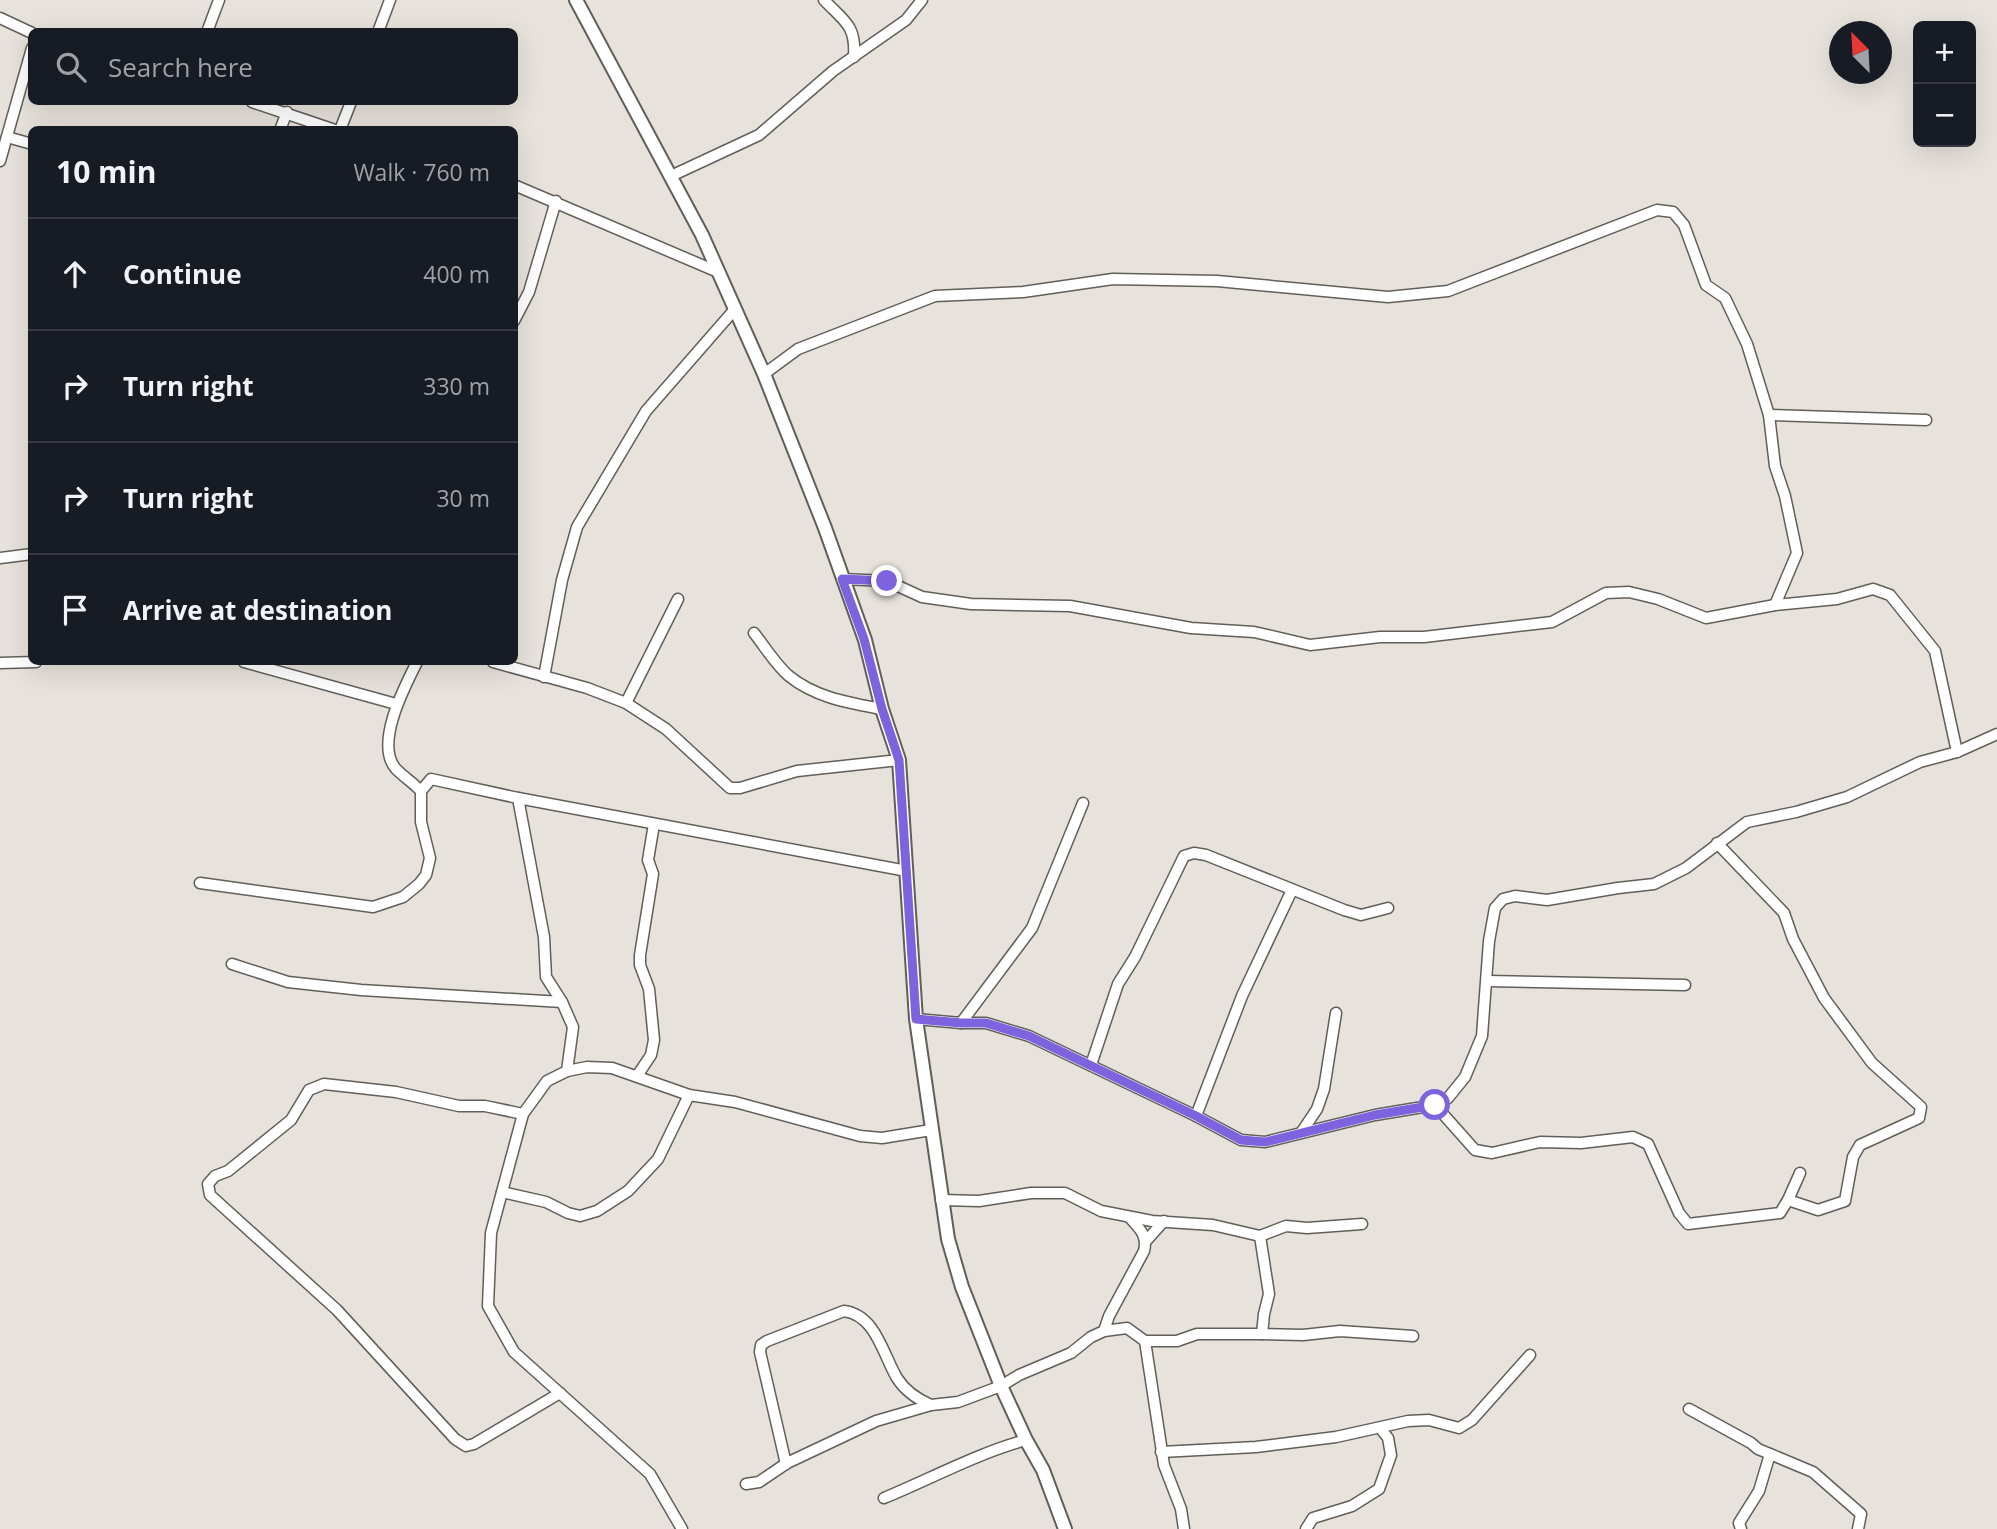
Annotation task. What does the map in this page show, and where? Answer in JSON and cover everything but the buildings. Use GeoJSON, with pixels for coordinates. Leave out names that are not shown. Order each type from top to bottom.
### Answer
{"type":"FeatureCollection","features":[{"type":"Feature","properties":{"kind":"street"},"geometry":{"type":"LineString","coordinates":[[208,28],[219,0]]}},
{"type":"Feature","properties":{"kind":"street"},"geometry":{"type":"LineString","coordinates":[[380,28],[390,0]]}},
{"type":"Feature","properties":{"kind":"street"},"geometry":{"type":"LineString","coordinates":[[576,0],[702,235],[764,374],[825,528],[864,639],[882,709],[899,760],[916,1019],[948,1239],[962,1287],[1001,1386],[1043,1470],[1065,1529]]}},
{"type":"Feature","properties":{"kind":"street"},"geometry":{"type":"LineString","coordinates":[[824,0],[852,29],[855,38],[854,57]]}},
{"type":"Feature","properties":{"kind":"street"},"geometry":{"type":"LineString","coordinates":[[671,176],[759,135],[833,71],[906,20],[922,0]]}},
{"type":"Feature","properties":{"kind":"street"},"geometry":{"type":"LineString","coordinates":[[0,18],[28,31]]}},
{"type":"Feature","properties":{"kind":"street"},"geometry":{"type":"LineString","coordinates":[[0,161],[28,62]]}},
{"type":"Feature","properties":{"kind":"street"},"geometry":{"type":"LineString","coordinates":[[262,105],[326,126]]}},
{"type":"Feature","properties":{"kind":"street"},"geometry":{"type":"LineString","coordinates":[[339,126],[350,105]]}},
{"type":"Feature","properties":{"kind":"street"},"geometry":{"type":"LineString","coordinates":[[282,126],[287,112]]}},
{"type":"Feature","properties":{"kind":"street"},"geometry":{"type":"LineString","coordinates":[[7,138],[28,143]]}},
{"type":"Feature","properties":{"kind":"street"},"geometry":{"type":"LineString","coordinates":[[518,187],[718,272]]}},
{"type":"Feature","properties":{"kind":"street"},"geometry":{"type":"LineString","coordinates":[[518,313],[529,292],[556,201]]}},
{"type":"Feature","properties":{"kind":"street"},"geometry":{"type":"LineString","coordinates":[[764,374],[798,349],[935,296],[1023,292],[1113,279],[1217,281],[1388,297],[1448,291],[1657,210],[1673,212],[1684,225],[1706,285],[1725,298],[1747,344],[1769,415],[1775,466],[1785,496],[1797,552],[1775,605]]}},
{"type":"Feature","properties":{"kind":"street"},"geometry":{"type":"LineString","coordinates":[[544,677],[562,580],[577,527],[646,411],[735,309]]}},
{"type":"Feature","properties":{"kind":"street"},"geometry":{"type":"LineString","coordinates":[[1769,415],[1926,420]]}},
{"type":"Feature","properties":{"kind":"street"},"geometry":{"type":"LineString","coordinates":[[0,558],[28,554]]}},
{"type":"Feature","properties":{"kind":"street"},"geometry":{"type":"LineString","coordinates":[[842,579],[887,581],[922,597],[971,604],[1070,606],[1191,628],[1254,632],[1310,645],[1380,637],[1424,637],[1552,622],[1606,593],[1629,592],[1658,599],[1706,618],[1775,605],[1837,599],[1872,589],[1890,595],[1935,651],[1957,752]]}},
{"type":"Feature","properties":{"kind":"street"},"geometry":{"type":"LineString","coordinates":[[626,703],[678,600]]}},
{"type":"Feature","properties":{"kind":"street"},"geometry":{"type":"LineString","coordinates":[[754,633],[789,675],[805,685],[831,699],[882,709]]}},
{"type":"Feature","properties":{"kind":"street"},"geometry":{"type":"LineString","coordinates":[[0,663],[28,662]]}},
{"type":"Feature","properties":{"kind":"street"},"geometry":{"type":"LineString","coordinates":[[255,665],[396,704]]}},
{"type":"Feature","properties":{"kind":"street"},"geometry":{"type":"LineString","coordinates":[[416,665],[396,704],[388,743],[394,767],[421,790]]}},
{"type":"Feature","properties":{"kind":"street"},"geometry":{"type":"LineString","coordinates":[[503,665],[587,688],[626,703],[666,729],[730,788],[740,788],[797,771],[899,760]]}},
{"type":"Feature","properties":{"kind":"street"},"geometry":{"type":"LineString","coordinates":[[916,1019],[986,1023],[1029,1036],[1241,1140],[1265,1142],[1375,1115],[1435,1105],[1448,1098],[1465,1077],[1482,1036],[1489,941],[1495,908],[1503,898],[1516,896],[1547,900],[1654,884],[1686,868],[1747,822],[1796,813],[1847,797],[1920,762],[1957,752],[1997,734]]}},
{"type":"Feature","properties":{"kind":"street"},"geometry":{"type":"LineString","coordinates":[[200,883],[373,907],[403,897],[426,875],[429,858],[421,822],[421,790],[431,779],[518,798],[907,871]]}},
{"type":"Feature","properties":{"kind":"street"},"geometry":{"type":"LineString","coordinates":[[518,798],[544,937],[546,977],[562,1002],[573,1027],[567,1071]]}},
{"type":"Feature","properties":{"kind":"street"},"geometry":{"type":"LineString","coordinates":[[961,1023],[1032,928],[1083,803]]}},
{"type":"Feature","properties":{"kind":"street"},"geometry":{"type":"LineString","coordinates":[[637,1076],[651,1055],[654,1040],[649,989],[640,965],[640,956],[653,874],[648,860],[654,824]]}},
{"type":"Feature","properties":{"kind":"street"},"geometry":{"type":"LineString","coordinates":[[1717,843],[1784,913],[1793,939],[1825,998],[1872,1063],[1921,1107],[1919,1118],[1860,1146],[1853,1157],[1845,1201],[1818,1210],[1788,1200]]}},
{"type":"Feature","properties":{"kind":"street"},"geometry":{"type":"LineString","coordinates":[[1091,1065],[1118,984],[1135,957],[1184,856],[1194,853],[1206,855],[1361,915],[1388,908]]}},
{"type":"Feature","properties":{"kind":"street"},"geometry":{"type":"LineString","coordinates":[[1196,1116],[1242,996],[1292,890]]}},
{"type":"Feature","properties":{"kind":"street"},"geometry":{"type":"LineString","coordinates":[[232,964],[288,982],[361,990],[562,1002]]}},
{"type":"Feature","properties":{"kind":"street"},"geometry":{"type":"LineString","coordinates":[[1487,981],[1685,985]]}},
{"type":"Feature","properties":{"kind":"street"},"geometry":{"type":"LineString","coordinates":[[1301,1133],[1317,1110],[1324,1089],[1336,1013]]}},
{"type":"Feature","properties":{"kind":"street"},"geometry":{"type":"LineString","coordinates":[[682,1529],[650,1474],[514,1352],[488,1306],[491,1233],[523,1114],[547,1081],[567,1071],[587,1067],[637,1076],[689,1095],[735,1102],[860,1136],[882,1138],[931,1130]]}},
{"type":"Feature","properties":{"kind":"street"},"geometry":{"type":"LineString","coordinates":[[523,1114],[485,1106],[459,1106],[396,1092],[324,1084],[309,1090],[291,1120],[208,1184],[210,1195],[337,1310],[455,1440],[467,1446],[474,1444],[560,1393]]}},
{"type":"Feature","properties":{"kind":"street"},"geometry":{"type":"LineString","coordinates":[[502,1192],[547,1202],[580,1216],[597,1211],[628,1191],[658,1159],[689,1095]]}},
{"type":"Feature","properties":{"kind":"street"},"geometry":{"type":"LineString","coordinates":[[1435,1105],[1475,1150],[1492,1153],[1540,1142],[1581,1143],[1633,1137],[1648,1144],[1679,1213],[1688,1224],[1780,1213],[1800,1173]]}},
{"type":"Feature","properties":{"kind":"street"},"geometry":{"type":"LineString","coordinates":[[941,1200],[979,1201],[1031,1193],[1065,1193],[1101,1211],[1129,1217],[1213,1225],[1260,1236],[1286,1226],[1307,1228],[1362,1224]]}},
{"type":"Feature","properties":{"kind":"street"},"geometry":{"type":"LineString","coordinates":[[1104,1331],[1109,1316],[1144,1251],[1144,1235],[1129,1217]]}},
{"type":"Feature","properties":{"kind":"street"},"geometry":{"type":"LineString","coordinates":[[1146,1241],[1164,1221]]}},
{"type":"Feature","properties":{"kind":"street"},"geometry":{"type":"LineString","coordinates":[[1260,1236],[1269,1294],[1262,1334]]}},
{"type":"Feature","properties":{"kind":"street"},"geometry":{"type":"LineString","coordinates":[[786,1464],[760,1352],[761,1345],[766,1340],[844,1311],[853,1312],[862,1317],[872,1329],[897,1378],[914,1397],[931,1405]]}},
{"type":"Feature","properties":{"kind":"street"},"geometry":{"type":"LineString","coordinates":[[746,1484],[760,1482],[786,1464],[876,1421],[931,1405],[958,1402],[1001,1386],[1019,1375],[1071,1353],[1091,1337],[1104,1331],[1127,1328],[1145,1341],[1177,1341],[1196,1334],[1303,1335],[1340,1331],[1413,1336]]}},
{"type":"Feature","properties":{"kind":"street"},"geometry":{"type":"LineString","coordinates":[[1145,1341],[1161,1452],[1181,1509],[1184,1529]]}},
{"type":"Feature","properties":{"kind":"street"},"geometry":{"type":"LineString","coordinates":[[1161,1452],[1256,1447],[1336,1437],[1408,1421],[1429,1420],[1459,1428],[1472,1420],[1530,1355]]}},
{"type":"Feature","properties":{"kind":"street"},"geometry":{"type":"LineString","coordinates":[[1689,1409],[1758,1449],[1813,1472],[1861,1514],[1859,1529]]}},
{"type":"Feature","properties":{"kind":"street"},"geometry":{"type":"LineString","coordinates":[[1306,1529],[1313,1518],[1352,1506],[1379,1489],[1391,1455],[1388,1438],[1380,1428]]}},
{"type":"Feature","properties":{"kind":"street"},"geometry":{"type":"LineString","coordinates":[[884,1498],[970,1462],[995,1448],[1026,1440]]}},
{"type":"Feature","properties":{"kind":"street"},"geometry":{"type":"LineString","coordinates":[[1741,1529],[1739,1523],[1759,1491],[1770,1454]]}},
{"type":"Feature","properties":{"kind":"route"},"geometry":{"type":"LineString","coordinates":[[887,581],[842,579],[864,639],[882,709],[899,760],[916,1019],[986,1023],[1029,1036],[1241,1140],[1265,1142],[1375,1115],[1435,1105]]}}]}
